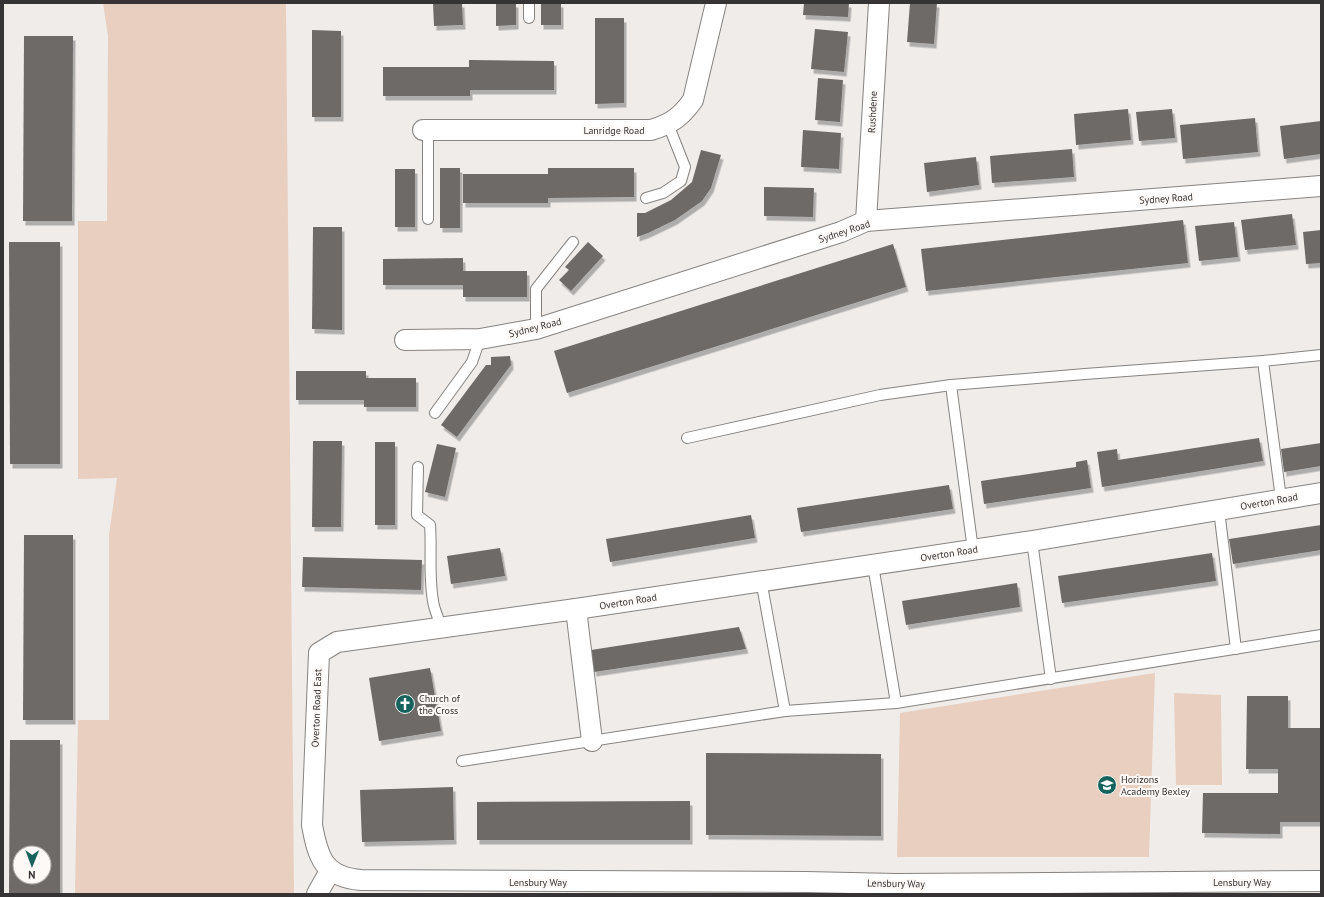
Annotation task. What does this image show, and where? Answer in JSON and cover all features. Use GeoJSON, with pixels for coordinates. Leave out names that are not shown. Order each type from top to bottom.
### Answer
{"type":"FeatureCollection","features":[{"type":"Feature","properties":{"kind":"street","name":"Lanridge Road"},"geometry":{"type":"LineString","coordinates":[[425,130],[651,130],[673,122],[685,111],[693,100],[716,3]]}},
{"type":"Feature","properties":{"kind":"street","name":"Rushdene"},"geometry":{"type":"LineString","coordinates":[[866,221],[879,3]]}},
{"type":"Feature","properties":{"kind":"street","name":"Sydney Road"},"geometry":{"type":"LineString","coordinates":[[405,340],[480,339],[536,329],[841,232],[866,221],[1321,186]]}},
{"type":"Feature","properties":{"kind":"street","name":"Overton Road"},"geometry":{"type":"LineString","coordinates":[[474,622],[973,550],[1219,510],[1281,498],[1321,493]]}},
{"type":"Feature","properties":{"kind":"street"},"geometry":{"type":"LineString","coordinates":[[576,608],[592,741]]}},
{"type":"Feature","properties":{"kind":"street","name":"Overton Road East"},"geometry":{"type":"LineString","coordinates":[[330,871],[316,847],[312,825],[319,654],[337,642],[474,622]]}},
{"type":"Feature","properties":{"kind":"street"},"geometry":{"type":"LineString","coordinates":[[317,894],[330,871]]}},
{"type":"Feature","properties":{"kind":"street","name":"Lensbury Way"},"geometry":{"type":"LineString","coordinates":[[330,871],[350,879],[448,888],[1163,888],[1321,881]]}},
{"type":"Feature","properties":{"kind":"lane"},"geometry":{"type":"LineString","coordinates":[[529,3],[529,18]]}},
{"type":"Feature","properties":{"kind":"lane"},"geometry":{"type":"LineString","coordinates":[[646,198],[663,193],[681,181],[685,167],[668,124]]}},
{"type":"Feature","properties":{"kind":"lane"},"geometry":{"type":"LineString","coordinates":[[425,130],[428,219]]}},
{"type":"Feature","properties":{"kind":"lane"},"geometry":{"type":"LineString","coordinates":[[536,329],[536,289],[573,242]]}},
{"type":"Feature","properties":{"kind":"lane"},"geometry":{"type":"LineString","coordinates":[[435,413],[472,362],[480,339]]}},
{"type":"Feature","properties":{"kind":"lane"},"geometry":{"type":"LineString","coordinates":[[687,438],[880,395],[951,386],[1321,355]]}},
{"type":"Feature","properties":{"kind":"lane"},"geometry":{"type":"LineString","coordinates":[[1263,361],[1281,498]]}},
{"type":"Feature","properties":{"kind":"lane"},"geometry":{"type":"LineString","coordinates":[[951,386],[973,550]]}},
{"type":"Feature","properties":{"kind":"lane"},"geometry":{"type":"LineString","coordinates":[[418,467],[417,515],[430,525],[432,542],[431,580],[434,606],[441,627]]}},
{"type":"Feature","properties":{"kind":"lane"},"geometry":{"type":"LineString","coordinates":[[1219,510],[1236,649]]}},
{"type":"Feature","properties":{"kind":"lane"},"geometry":{"type":"LineString","coordinates":[[1032,541],[1050,679]]}},
{"type":"Feature","properties":{"kind":"lane"},"geometry":{"type":"LineString","coordinates":[[873,565],[896,703]]}},
{"type":"Feature","properties":{"kind":"lane"},"geometry":{"type":"LineString","coordinates":[[761,580],[785,711]]}},
{"type":"Feature","properties":{"kind":"lane"},"geometry":{"type":"LineString","coordinates":[[462,761],[785,711],[896,703],[1321,635]]}},
{"type":"Feature","properties":{"kind":"shaded area"},"geometry":{"type":"Polygon","coordinates":[[[103,3],[286,3],[294,894],[75,894],[78,720],[109,720],[109,535],[117,478],[78,479],[78,221],[107,221],[108,36],[103,3]]]}},
{"type":"Feature","properties":{"kind":"shaded area"},"geometry":{"type":"Polygon","coordinates":[[[1155,673],[1149,857],[897,857],[900,713],[1155,673]]]}},
{"type":"Feature","properties":{"kind":"shaded area"},"geometry":{"type":"Polygon","coordinates":[[[1174,693],[1221,695],[1222,785],[1176,785],[1174,693]]]}},
{"type":"Feature","properties":{"kind":"building"},"geometry":{"type":"Polygon","coordinates":[[[433,3],[462,3],[463,25],[434,26],[433,3]]]}},
{"type":"Feature","properties":{"kind":"building"},"geometry":{"type":"Polygon","coordinates":[[[496,3],[516,3],[516,25],[496,26],[496,3]]]}},
{"type":"Feature","properties":{"kind":"building"},"geometry":{"type":"Polygon","coordinates":[[[541,3],[561,3],[561,25],[541,25],[541,3]]]}},
{"type":"Feature","properties":{"kind":"building"},"geometry":{"type":"Polygon","coordinates":[[[804,3],[849,3],[848,17],[803,15],[804,3]]]}},
{"type":"Feature","properties":{"kind":"building"},"geometry":{"type":"Polygon","coordinates":[[[910,3],[937,3],[934,44],[907,42],[910,3]]]}},
{"type":"Feature","properties":{"kind":"building"},"geometry":{"type":"Polygon","coordinates":[[[595,18],[624,18],[624,103],[595,104],[595,18]]]}},
{"type":"Feature","properties":{"kind":"building"},"geometry":{"type":"Polygon","coordinates":[[[815,29],[848,32],[844,72],[811,69],[815,29]]]}},
{"type":"Feature","properties":{"kind":"building"},"geometry":{"type":"Polygon","coordinates":[[[312,30],[341,31],[341,117],[312,117],[312,30]]]}},
{"type":"Feature","properties":{"kind":"building"},"geometry":{"type":"Polygon","coordinates":[[[24,36],[73,36],[72,221],[23,221],[24,36]]]}},
{"type":"Feature","properties":{"kind":"building"},"geometry":{"type":"Polygon","coordinates":[[[469,60],[554,61],[554,90],[470,90],[470,96],[383,96],[383,67],[469,67],[469,60]]]}},
{"type":"Feature","properties":{"kind":"building"},"geometry":{"type":"Polygon","coordinates":[[[818,78],[843,80],[840,122],[815,120],[818,78]]]}},
{"type":"Feature","properties":{"kind":"building"},"geometry":{"type":"Polygon","coordinates":[[[1128,109],[1131,140],[1076,145],[1074,114],[1128,109]]]}},
{"type":"Feature","properties":{"kind":"building"},"geometry":{"type":"Polygon","coordinates":[[[1172,109],[1175,138],[1139,141],[1136,112],[1172,109]]]}},
{"type":"Feature","properties":{"kind":"building"},"geometry":{"type":"Polygon","coordinates":[[[1255,118],[1258,152],[1183,159],[1180,125],[1255,118]]]}},
{"type":"Feature","properties":{"kind":"building"},"geometry":{"type":"Polygon","coordinates":[[[1321,121],[1321,154],[1284,159],[1280,126],[1321,121]]]}},
{"type":"Feature","properties":{"kind":"building"},"geometry":{"type":"Polygon","coordinates":[[[803,130],[841,133],[839,169],[801,167],[803,130]]]}},
{"type":"Feature","properties":{"kind":"building"},"geometry":{"type":"Polygon","coordinates":[[[1072,149],[1074,177],[992,183],[990,156],[1072,149]]]}},
{"type":"Feature","properties":{"kind":"building"},"geometry":{"type":"Polygon","coordinates":[[[701,150],[721,155],[711,188],[702,201],[675,220],[637,237],[637,213],[645,213],[671,200],[692,182],[701,150]]]}},
{"type":"Feature","properties":{"kind":"building"},"geometry":{"type":"Polygon","coordinates":[[[976,157],[979,185],[927,192],[924,163],[976,157]]]}},
{"type":"Feature","properties":{"kind":"building"},"geometry":{"type":"Polygon","coordinates":[[[440,168],[460,168],[460,228],[440,228],[440,168]]]}},
{"type":"Feature","properties":{"kind":"building"},"geometry":{"type":"Polygon","coordinates":[[[548,168],[634,168],[634,197],[548,198],[548,203],[463,203],[463,174],[548,174],[548,168]]]}},
{"type":"Feature","properties":{"kind":"building"},"geometry":{"type":"Polygon","coordinates":[[[395,169],[415,169],[415,227],[395,227],[395,169]]]}},
{"type":"Feature","properties":{"kind":"building"},"geometry":{"type":"Polygon","coordinates":[[[764,187],[814,188],[813,217],[764,216],[764,187]]]}},
{"type":"Feature","properties":{"kind":"building"},"geometry":{"type":"Polygon","coordinates":[[[1292,214],[1296,245],[1245,250],[1241,220],[1292,214]]]}},
{"type":"Feature","properties":{"kind":"building"},"geometry":{"type":"Polygon","coordinates":[[[1183,220],[1188,263],[926,291],[921,249],[1183,220]]]}},
{"type":"Feature","properties":{"kind":"building"},"geometry":{"type":"Polygon","coordinates":[[[1234,222],[1238,257],[1199,261],[1195,226],[1234,222]]]}},
{"type":"Feature","properties":{"kind":"building"},"geometry":{"type":"Polygon","coordinates":[[[313,227],[342,227],[342,330],[312,329],[313,227]]]}},
{"type":"Feature","properties":{"kind":"building"},"geometry":{"type":"Polygon","coordinates":[[[1321,230],[1321,263],[1306,264],[1303,232],[1321,230]]]}},
{"type":"Feature","properties":{"kind":"building"},"geometry":{"type":"Polygon","coordinates":[[[9,242],[60,242],[60,464],[10,464],[9,242]]]}},
{"type":"Feature","properties":{"kind":"building"},"geometry":{"type":"Polygon","coordinates":[[[588,242],[603,256],[571,291],[559,280],[569,270],[565,267],[588,242]]]}},
{"type":"Feature","properties":{"kind":"building"},"geometry":{"type":"Polygon","coordinates":[[[893,244],[906,287],[567,393],[554,351],[893,244]]]}},
{"type":"Feature","properties":{"kind":"building"},"geometry":{"type":"Polygon","coordinates":[[[463,258],[463,271],[527,271],[527,297],[463,297],[463,285],[383,285],[383,259],[463,258]]]}},
{"type":"Feature","properties":{"kind":"building"},"geometry":{"type":"Polygon","coordinates":[[[510,356],[511,365],[457,437],[441,425],[486,365],[491,365],[491,357],[510,356]]]}},
{"type":"Feature","properties":{"kind":"building"},"geometry":{"type":"Polygon","coordinates":[[[296,371],[366,371],[366,378],[416,378],[416,407],[364,407],[364,400],[296,400],[296,371]]]}},
{"type":"Feature","properties":{"kind":"building"},"geometry":{"type":"Polygon","coordinates":[[[1259,438],[1263,461],[1102,487],[1097,452],[1117,449],[1118,460],[1259,438]]]}},
{"type":"Feature","properties":{"kind":"building"},"geometry":{"type":"Polygon","coordinates":[[[313,441],[342,441],[341,527],[312,527],[313,441]]]}},
{"type":"Feature","properties":{"kind":"building"},"geometry":{"type":"Polygon","coordinates":[[[375,442],[395,442],[395,525],[375,525],[375,442]]]}},
{"type":"Feature","properties":{"kind":"building"},"geometry":{"type":"Polygon","coordinates":[[[1321,443],[1321,466],[1284,472],[1281,449],[1321,443]]]}},
{"type":"Feature","properties":{"kind":"building"},"geometry":{"type":"Polygon","coordinates":[[[437,444],[456,448],[445,497],[425,492],[437,444]]]}},
{"type":"Feature","properties":{"kind":"building"},"geometry":{"type":"Polygon","coordinates":[[[1087,460],[1091,488],[984,504],[981,481],[1076,467],[1076,462],[1087,460]]]}},
{"type":"Feature","properties":{"kind":"building"},"geometry":{"type":"Polygon","coordinates":[[[949,485],[953,509],[801,532],[797,508],[949,485]]]}},
{"type":"Feature","properties":{"kind":"building"},"geometry":{"type":"Polygon","coordinates":[[[751,515],[755,538],[610,562],[606,539],[751,515]]]}},
{"type":"Feature","properties":{"kind":"building"},"geometry":{"type":"Polygon","coordinates":[[[1321,525],[1321,550],[1233,564],[1229,539],[1321,525]]]}},
{"type":"Feature","properties":{"kind":"building"},"geometry":{"type":"Polygon","coordinates":[[[24,535],[73,535],[73,720],[23,720],[24,535]]]}},
{"type":"Feature","properties":{"kind":"building"},"geometry":{"type":"Polygon","coordinates":[[[500,548],[505,576],[451,584],[447,556],[500,548]]]}},
{"type":"Feature","properties":{"kind":"building"},"geometry":{"type":"Polygon","coordinates":[[[1212,553],[1216,581],[1062,603],[1058,576],[1212,553]]]}},
{"type":"Feature","properties":{"kind":"building"},"geometry":{"type":"Polygon","coordinates":[[[303,557],[422,560],[421,590],[302,587],[303,557]]]}},
{"type":"Feature","properties":{"kind":"building"},"geometry":{"type":"Polygon","coordinates":[[[1017,583],[1020,607],[906,625],[902,601],[1017,583]]]}},
{"type":"Feature","properties":{"kind":"building"},"geometry":{"type":"Polygon","coordinates":[[[739,627],[746,649],[594,672],[591,650],[739,627]]]}},
{"type":"Feature","properties":{"kind":"building","name":"Church of the Cross"},"geometry":{"type":"Polygon","coordinates":[[[430,668],[441,731],[379,741],[369,678],[430,668]]]}},
{"type":"Feature","properties":{"kind":"building"},"geometry":{"type":"Polygon","coordinates":[[[1247,696],[1288,696],[1288,728],[1321,728],[1321,822],[1280,822],[1280,834],[1202,833],[1203,793],[1278,793],[1278,769],[1246,769],[1247,696]]]}},
{"type":"Feature","properties":{"kind":"building"},"geometry":{"type":"Polygon","coordinates":[[[10,740],[60,740],[60,894],[9,894],[10,740]]]}},
{"type":"Feature","properties":{"kind":"building"},"geometry":{"type":"Polygon","coordinates":[[[706,753],[881,754],[881,836],[706,835],[706,753]]]}},
{"type":"Feature","properties":{"kind":"building"},"geometry":{"type":"Polygon","coordinates":[[[453,787],[454,840],[362,842],[360,790],[453,787]]]}},
{"type":"Feature","properties":{"kind":"building"},"geometry":{"type":"Polygon","coordinates":[[[690,801],[690,840],[477,840],[477,802],[690,801]]]}},
{"type":"Feature","properties":{"kind":"place","name":"Church of the Cross"},"geometry":{"type":"Point","coordinates":[405,704]}},
{"type":"Feature","properties":{"kind":"place","name":"Horizons Academy Bexley"},"geometry":{"type":"Point","coordinates":[1107,785]}}]}
